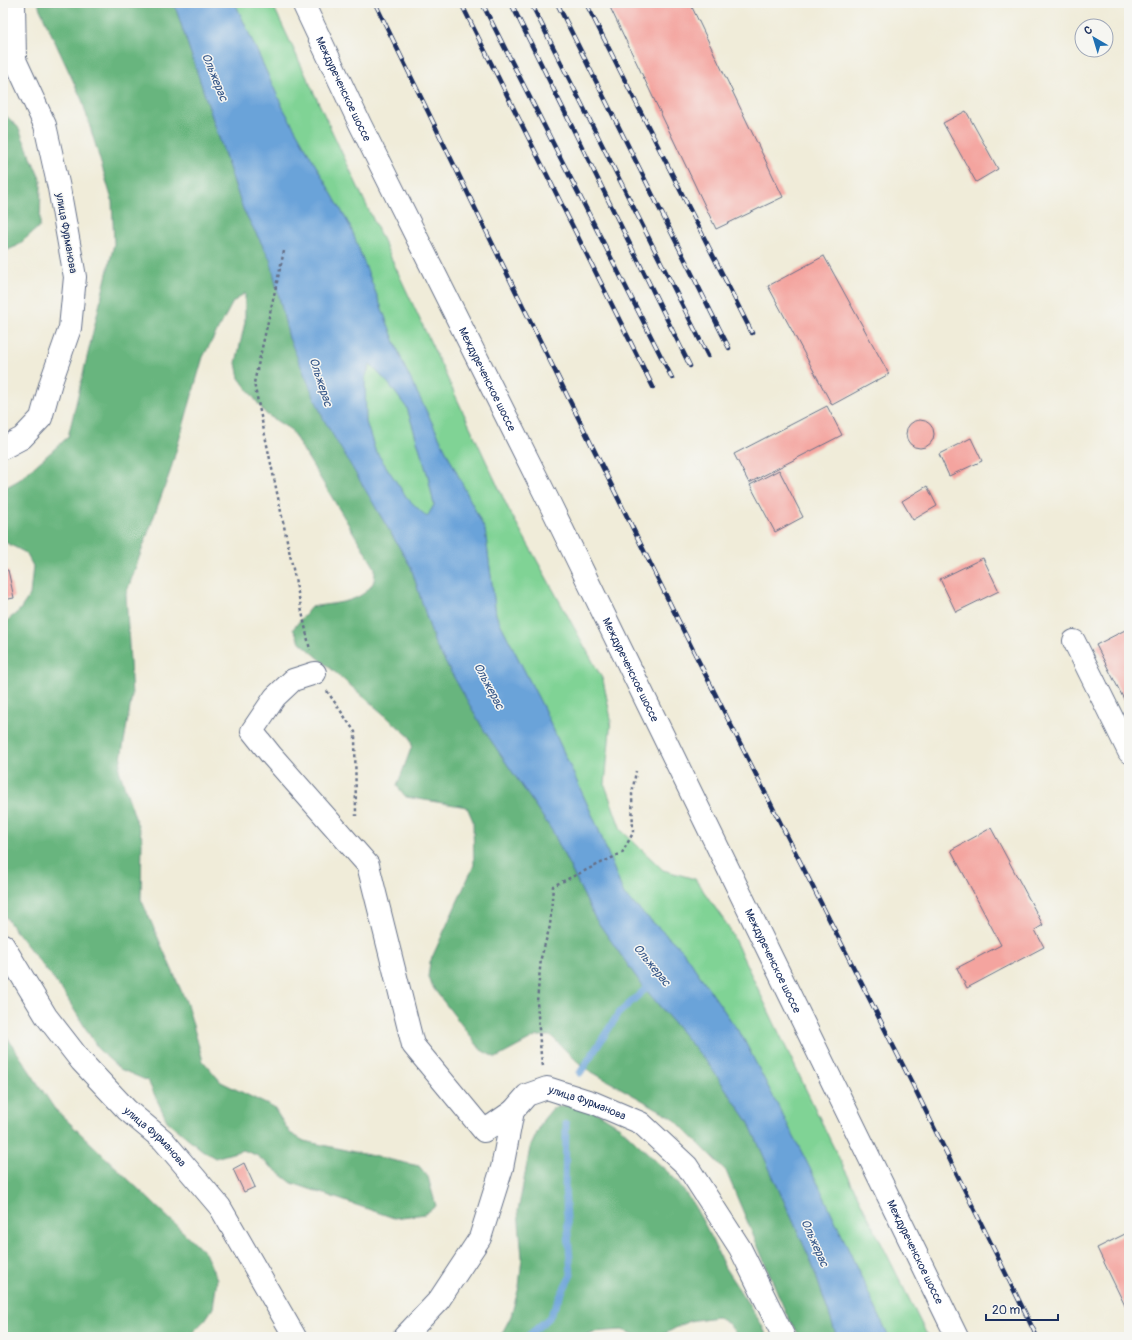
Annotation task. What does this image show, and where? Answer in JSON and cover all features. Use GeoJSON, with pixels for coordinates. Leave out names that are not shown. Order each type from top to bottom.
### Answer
{"type":"FeatureCollection","features":[{"type":"Feature","properties":{"kind":"street","name":"Междуреченское шоссе"},"geometry":{"type":"LineString","coordinates":[[302,3],[360,124],[553,511],[957,1337]]}},
{"type":"Feature","properties":{"kind":"street","name":"улица Фурманова"},"geometry":{"type":"LineString","coordinates":[[3,448],[22,438],[41,418],[51,382],[70,328],[75,277],[59,188],[44,125],[9,63],[11,8]]}},
{"type":"Feature","properties":{"kind":"street"},"geometry":{"type":"LineString","coordinates":[[1074,641],[1129,752]]}},
{"type":"Feature","properties":{"kind":"street"},"geometry":{"type":"LineString","coordinates":[[315,673],[292,680],[275,697],[252,731],[272,756],[368,865],[413,1045],[484,1131],[513,1111]]}},
{"type":"Feature","properties":{"kind":"street","name":"улица Фурманова"},"geometry":{"type":"LineString","coordinates":[[3,945],[46,1016],[81,1062],[127,1110],[163,1140],[220,1207],[295,1337]]}},
{"type":"Feature","properties":{"kind":"street","name":"улица Фурманова"},"geometry":{"type":"LineString","coordinates":[[404,1337],[439,1300],[480,1238],[502,1168],[513,1111],[526,1095],[547,1088],[594,1103],[641,1123],[687,1166],[740,1248],[784,1337]]}},
{"type":"Feature","properties":{"kind":"path"},"geometry":{"type":"LineString","coordinates":[[284,251],[254,383],[315,673],[355,732],[357,852]]}},
{"type":"Feature","properties":{"kind":"path"},"geometry":{"type":"LineString","coordinates":[[547,1088],[540,1056],[537,1002],[541,958],[550,926],[553,886],[622,853],[633,834],[632,794],[636,771]]}},
{"type":"Feature","properties":{"kind":"green space"},"geometry":{"type":"Polygon","coordinates":[[[39,3],[174,3],[243,209],[270,259],[289,338],[377,510],[411,567],[435,644],[484,730],[553,832],[595,918],[642,985],[710,1066],[748,1121],[811,1261],[837,1337],[799,1337],[786,1313],[726,1171],[672,1117],[583,1067],[551,1036],[537,1036],[496,1058],[481,1050],[434,989],[428,977],[430,962],[474,865],[473,821],[467,807],[406,797],[397,786],[412,746],[410,737],[300,642],[293,629],[311,607],[354,599],[368,590],[375,578],[375,568],[291,430],[266,414],[239,378],[236,363],[245,322],[245,293],[233,302],[203,357],[170,472],[126,594],[132,696],[119,770],[142,838],[141,899],[187,1004],[203,1061],[221,1082],[274,1108],[290,1133],[304,1141],[419,1166],[428,1177],[436,1206],[425,1214],[394,1218],[292,1183],[256,1155],[243,1150],[215,1158],[202,1150],[167,1121],[148,1081],[120,1069],[99,1050],[62,990],[3,913],[3,624],[19,611],[30,595],[33,566],[26,553],[3,541],[3,489],[19,480],[68,437],[114,244],[112,200],[82,100],[39,7],[39,3]]]}},
{"type":"Feature","properties":{"kind":"green space"},"geometry":{"type":"Polygon","coordinates":[[[235,3],[272,3],[508,508],[603,680],[611,719],[605,785],[621,830],[663,870],[695,879],[728,926],[832,1144],[928,1337],[889,1337],[819,1186],[743,1038],[682,950],[624,895],[598,828],[544,709],[496,615],[485,530],[404,366],[350,226],[283,108],[235,3]]]}},
{"type":"Feature","properties":{"kind":"green space"},"geometry":{"type":"Polygon","coordinates":[[[3,113],[18,127],[41,181],[40,226],[17,246],[3,252],[3,113]]]}},
{"type":"Feature","properties":{"kind":"green space"},"geometry":{"type":"Polygon","coordinates":[[[370,364],[389,384],[407,408],[428,476],[434,505],[427,518],[407,498],[375,450],[366,422],[365,378],[370,364]]]}},
{"type":"Feature","properties":{"kind":"green space"},"geometry":{"type":"Polygon","coordinates":[[[3,1031],[54,1108],[205,1253],[217,1279],[213,1308],[205,1320],[188,1337],[3,1337],[3,1031]]]}},
{"type":"Feature","properties":{"kind":"green space"},"geometry":{"type":"Polygon","coordinates":[[[567,1105],[596,1112],[620,1127],[674,1178],[692,1202],[706,1227],[725,1268],[762,1325],[767,1337],[738,1337],[729,1324],[717,1317],[689,1321],[664,1334],[653,1337],[643,1337],[622,1330],[594,1332],[580,1337],[500,1337],[511,1316],[519,1287],[522,1257],[518,1211],[530,1148],[543,1120],[553,1108],[567,1105]]]}},
{"type":"Feature","properties":{"kind":"water","name":"Ольжерас"},"geometry":{"type":"Polygon","coordinates":[[[174,3],[235,3],[283,108],[350,226],[404,366],[485,530],[496,615],[544,709],[598,828],[624,895],[682,950],[743,1038],[819,1186],[889,1337],[837,1337],[811,1261],[748,1121],[710,1066],[642,985],[595,918],[553,832],[484,730],[435,644],[411,567],[324,420],[289,338],[270,259],[243,209],[174,3]],[[370,364],[365,378],[366,422],[375,450],[407,498],[427,517],[434,505],[428,476],[407,408],[389,384],[370,364]]]}},
{"type":"Feature","properties":{"kind":"building"},"geometry":{"type":"Polygon","coordinates":[[[608,3],[690,3],[783,197],[716,229],[608,3]]]}},
{"type":"Feature","properties":{"kind":"building"},"geometry":{"type":"Polygon","coordinates":[[[966,111],[998,169],[976,182],[943,123],[966,111]]]}},
{"type":"Feature","properties":{"kind":"building"},"geometry":{"type":"Polygon","coordinates":[[[824,256],[889,374],[832,405],[768,286],[824,256]]]}},
{"type":"Feature","properties":{"kind":"building"},"geometry":{"type":"Polygon","coordinates":[[[827,406],[842,435],[749,483],[734,454],[827,406]]]}},
{"type":"Feature","properties":{"kind":"building"},"geometry":{"type":"Polygon","coordinates":[[[920,420],[930,424],[934,434],[930,444],[920,448],[910,444],[906,434],[910,424],[920,420]]]}},
{"type":"Feature","properties":{"kind":"building"},"geometry":{"type":"Polygon","coordinates":[[[971,438],[982,461],[949,476],[939,454],[971,438]]]}},
{"type":"Feature","properties":{"kind":"building"},"geometry":{"type":"Polygon","coordinates":[[[779,470],[803,517],[775,532],[750,485],[779,470]]]}},
{"type":"Feature","properties":{"kind":"building"},"geometry":{"type":"Polygon","coordinates":[[[927,486],[937,506],[913,520],[902,501],[927,486]]]}},
{"type":"Feature","properties":{"kind":"building"},"geometry":{"type":"Polygon","coordinates":[[[983,558],[999,591],[956,612],[940,579],[983,558]]]}},
{"type":"Feature","properties":{"kind":"building"},"geometry":{"type":"Polygon","coordinates":[[[8,570],[14,598],[3,600],[3,571],[8,570]]]}},
{"type":"Feature","properties":{"kind":"building"},"geometry":{"type":"Polygon","coordinates":[[[1129,628],[1129,709],[1096,645],[1129,628]]]}},
{"type":"Feature","properties":{"kind":"building"},"geometry":{"type":"Polygon","coordinates":[[[991,828],[1043,925],[1035,930],[1044,947],[967,988],[957,968],[1001,945],[951,850],[991,828]]]}},
{"type":"Feature","properties":{"kind":"building"},"geometry":{"type":"Polygon","coordinates":[[[244,1163],[255,1187],[244,1192],[233,1169],[244,1163]]]}},
{"type":"Feature","properties":{"kind":"building"},"geometry":{"type":"Polygon","coordinates":[[[1129,1232],[1129,1314],[1097,1248],[1129,1232]]]}},
{"type":"Feature","properties":{"kind":"waterway","name":"Ольжерас"},"geometry":{"type":"LineString","coordinates":[[580,1073],[619,1013],[652,983]]}},
{"type":"Feature","properties":{"kind":"waterway"},"geometry":{"type":"LineString","coordinates":[[527,1337],[549,1318],[571,1275],[565,1189],[566,1124]]}},
{"type":"Feature","properties":{"kind":"railway"},"geometry":{"type":"LineString","coordinates":[[375,3],[694,652],[915,1089],[1037,1337]]}},
{"type":"Feature","properties":{"kind":"railway"},"geometry":{"type":"LineString","coordinates":[[461,3],[653,387]]}},
{"type":"Feature","properties":{"kind":"railway"},"geometry":{"type":"LineString","coordinates":[[482,3],[672,378]]}},
{"type":"Feature","properties":{"kind":"railway"},"geometry":{"type":"LineString","coordinates":[[511,3],[690,366]]}},
{"type":"Feature","properties":{"kind":"railway"},"geometry":{"type":"LineString","coordinates":[[531,3],[708,356]]}},
{"type":"Feature","properties":{"kind":"railway"},"geometry":{"type":"LineString","coordinates":[[557,3],[729,348]]}},
{"type":"Feature","properties":{"kind":"railway"},"geometry":{"type":"LineString","coordinates":[[586,3],[752,333]]}}]}
